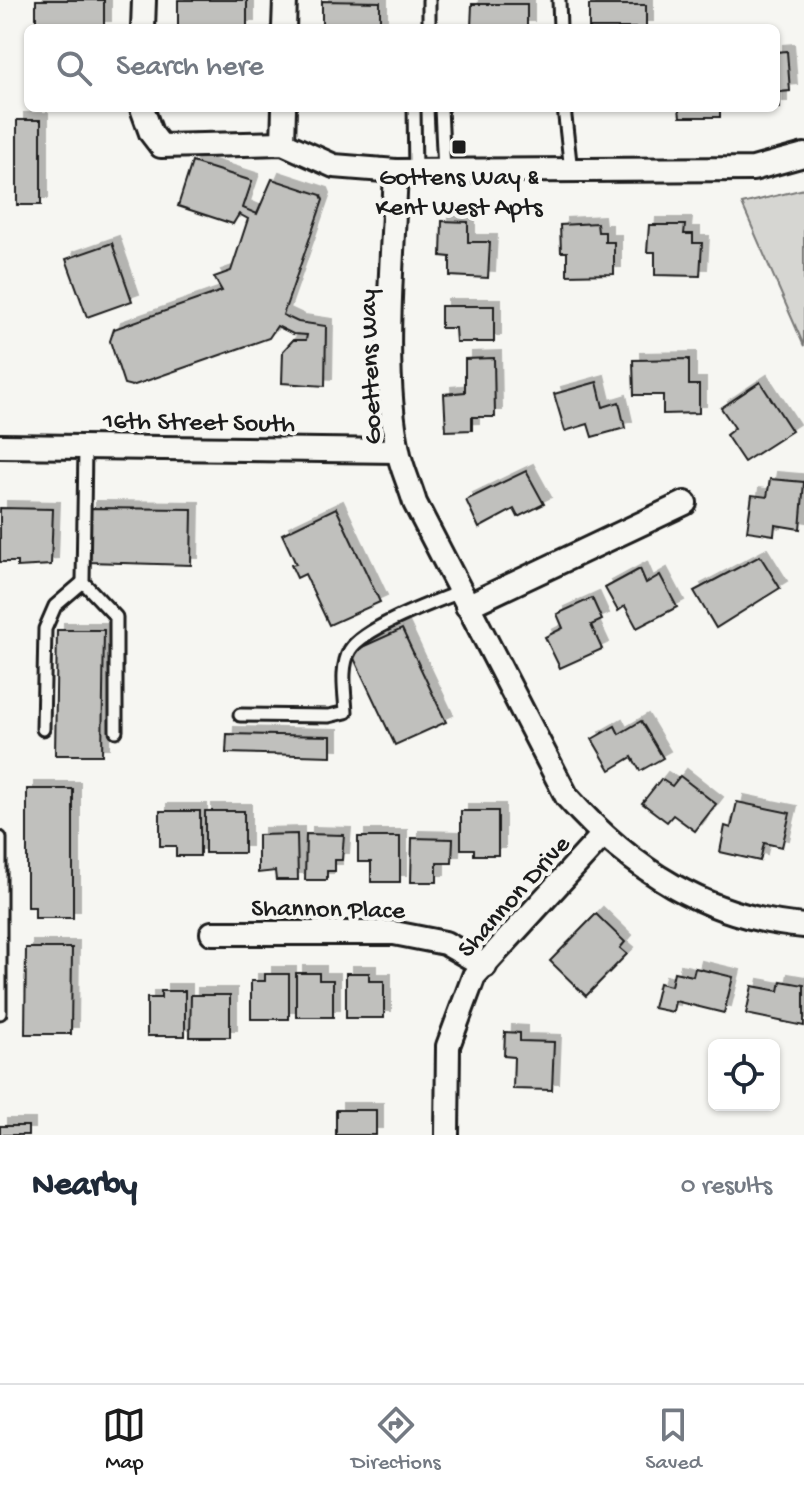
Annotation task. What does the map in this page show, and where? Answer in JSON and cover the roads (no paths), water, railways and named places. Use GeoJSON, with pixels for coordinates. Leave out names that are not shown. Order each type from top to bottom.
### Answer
{"type":"FeatureCollection","features":[{"type":"Feature","properties":{"kind":"street"},"geometry":{"type":"LineString","coordinates":[[143,24],[144,0]]}},
{"type":"Feature","properties":{"kind":"street"},"geometry":{"type":"LineString","coordinates":[[284,24],[285,0]]}},
{"type":"Feature","properties":{"kind":"street"},"geometry":{"type":"LineString","coordinates":[[143,112],[151,133],[161,146],[283,143],[334,166],[405,171],[753,169],[804,155]]}},
{"type":"Feature","properties":{"kind":"street"},"geometry":{"type":"LineString","coordinates":[[283,143],[284,112]]}},
{"type":"Feature","properties":{"kind":"street","name":"Goettens Way"},"geometry":{"type":"LineString","coordinates":[[405,171],[392,358],[398,451],[415,503],[567,797],[602,836],[655,877],[716,909],[804,926]]}},
{"type":"Feature","properties":{"kind":"street","name":"16th Street South"},"geometry":{"type":"LineString","coordinates":[[0,446],[398,451]]}},
{"type":"Feature","properties":{"kind":"street"},"geometry":{"type":"LineString","coordinates":[[463,599],[685,503]]}},
{"type":"Feature","properties":{"kind":"street","name":"Shannon Drive"},"geometry":{"type":"LineString","coordinates":[[447,1135],[448,1046],[474,976],[602,836]]}},
{"type":"Feature","properties":{"kind":"street","name":"Shannon Place"},"geometry":{"type":"LineString","coordinates":[[212,933],[394,933],[445,943],[485,966]]}},
{"type":"Feature","properties":{"kind":"lane"},"geometry":{"type":"LineString","coordinates":[[429,0],[429,24]]}},
{"type":"Feature","properties":{"kind":"lane"},"geometry":{"type":"LineString","coordinates":[[559,0],[560,24]]}},
{"type":"Feature","properties":{"kind":"lane"},"geometry":{"type":"LineString","coordinates":[[405,171],[413,112]]}},
{"type":"Feature","properties":{"kind":"lane"},"geometry":{"type":"LineString","coordinates":[[441,112],[444,171]]}},
{"type":"Feature","properties":{"kind":"lane"},"geometry":{"type":"LineString","coordinates":[[564,112],[571,172]]}},
{"type":"Feature","properties":{"kind":"lane"},"geometry":{"type":"LineString","coordinates":[[85,447],[83,582],[116,617],[116,731]]}},
{"type":"Feature","properties":{"kind":"lane"},"geometry":{"type":"LineString","coordinates":[[43,729],[45,629],[55,606],[83,582]]}},
{"type":"Feature","properties":{"kind":"lane"},"geometry":{"type":"LineString","coordinates":[[240,715],[329,716],[346,712],[344,666],[350,648],[403,613],[463,599]]}},
{"type":"Feature","properties":{"kind":"lane"},"geometry":{"type":"LineString","coordinates":[[0,838],[0,1013]]}},
{"type":"Feature","properties":{"kind":"place","name":"Gottens Way & Kent West Apts"},"geometry":{"type":"Point","coordinates":[459,147]}}]}
